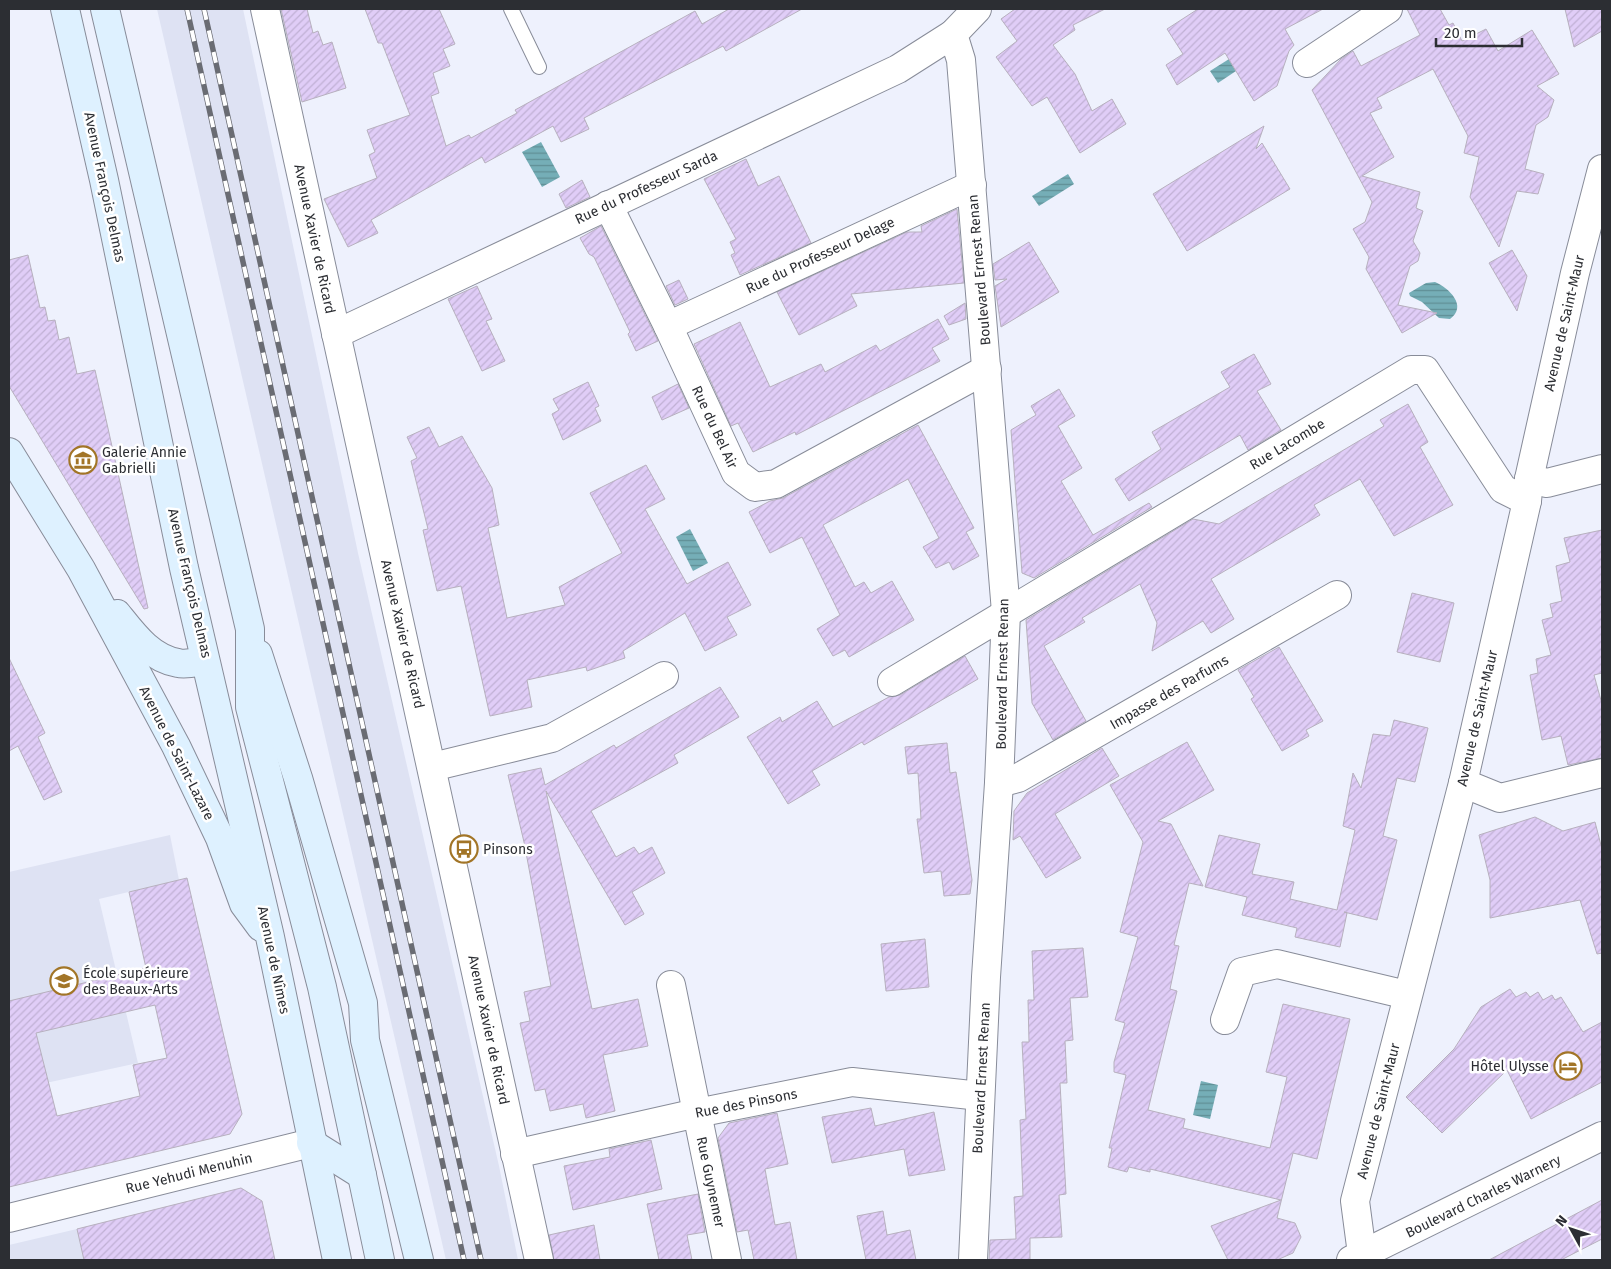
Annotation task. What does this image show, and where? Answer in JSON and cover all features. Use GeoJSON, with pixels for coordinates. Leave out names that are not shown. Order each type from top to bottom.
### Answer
{"type":"FeatureCollection","features":[{"type":"Feature","properties":{"kind":"main road","name":"Avenue François Delmas"},"geometry":{"type":"LineString","coordinates":[[65,9],[104,180],[184,568],[206,661],[250,707]]}},
{"type":"Feature","properties":{"kind":"main road"},"geometry":{"type":"LineString","coordinates":[[105,9],[250,629],[298,778],[363,1003],[365,1040],[419,1260]]}},
{"type":"Feature","properties":{"kind":"main road","name":"Avenue de Saint-Lazare"},"geometry":{"type":"LineString","coordinates":[[9,452],[81,569],[176,746],[220,838],[244,904],[270,937]]}},
{"type":"Feature","properties":{"kind":"main road","name":"Avenue de Saint-Lazare"},"geometry":{"type":"LineString","coordinates":[[81,569],[136,639],[157,656],[178,664],[206,661]]}},
{"type":"Feature","properties":{"kind":"main road"},"geometry":{"type":"LineString","coordinates":[[250,629],[250,707],[322,987],[380,1260]]}},
{"type":"Feature","properties":{"kind":"main road","name":"Avenue de Nîmes"},"geometry":{"type":"LineString","coordinates":[[206,661],[270,937],[311,1143],[337,1260]]}},
{"type":"Feature","properties":{"kind":"main road"},"geometry":{"type":"LineString","coordinates":[[322,987],[365,1040]]}},
{"type":"Feature","properties":{"kind":"main road"},"geometry":{"type":"LineString","coordinates":[[311,1143],[362,1175]]}},
{"type":"Feature","properties":{"kind":"street","name":"Avenue Xavier de Ricard"},"geometry":{"type":"LineString","coordinates":[[265,9],[539,1260]]}},
{"type":"Feature","properties":{"kind":"street"},"geometry":{"type":"LineString","coordinates":[[953,34],[977,9]]}},
{"type":"Feature","properties":{"kind":"street"},"geometry":{"type":"LineString","coordinates":[[1307,63],[1388,9]]}},
{"type":"Feature","properties":{"kind":"street","name":"Rue du Professeur Sarda"},"geometry":{"type":"LineString","coordinates":[[336,334],[898,69],[953,34]]}},
{"type":"Feature","properties":{"kind":"street","name":"Boulevard Ernest Renan"},"geometry":{"type":"LineString","coordinates":[[953,34],[961,60],[1006,612],[999,783],[980,1096],[973,1260]]}},
{"type":"Feature","properties":{"kind":"street","name":"Avenue de Saint-Maur"},"geometry":{"type":"LineString","coordinates":[[1359,1258],[1355,1201],[1463,783],[1574,272],[1602,169]]}},
{"type":"Feature","properties":{"kind":"street","name":"Rue du Professeur Delage"},"geometry":{"type":"LineString","coordinates":[[668,326],[972,185]]}},
{"type":"Feature","properties":{"kind":"street","name":"Rue du Bel Air"},"geometry":{"type":"LineString","coordinates":[[608,205],[668,326],[736,473],[755,487],[776,484],[987,369]]}},
{"type":"Feature","properties":{"kind":"street","name":"Rue Lacombe"},"geometry":{"type":"LineString","coordinates":[[1006,612],[1411,370],[1425,370],[1503,489],[1528,490]]}},
{"type":"Feature","properties":{"kind":"street"},"geometry":{"type":"LineString","coordinates":[[1528,490],[1547,483],[1602,469]]}},
{"type":"Feature","properties":{"kind":"street","name":"Impasse des Parfums"},"geometry":{"type":"LineString","coordinates":[[999,783],[1018,778],[1337,595]]}},
{"type":"Feature","properties":{"kind":"street"},"geometry":{"type":"LineString","coordinates":[[892,682],[1006,612]]}},
{"type":"Feature","properties":{"kind":"street"},"geometry":{"type":"LineString","coordinates":[[432,767],[552,738],[664,676]]}},
{"type":"Feature","properties":{"kind":"street"},"geometry":{"type":"LineString","coordinates":[[1463,783],[1500,798],[1602,773]]}},
{"type":"Feature","properties":{"kind":"street"},"geometry":{"type":"LineString","coordinates":[[1225,1020],[1242,972],[1277,964],[1407,995]]}},
{"type":"Feature","properties":{"kind":"street","name":"Rue Guynemer"},"geometry":{"type":"LineString","coordinates":[[671,985],[727,1260]]}},
{"type":"Feature","properties":{"kind":"street","name":"Rue des Pinsons"},"geometry":{"type":"LineString","coordinates":[[515,1154],[697,1112],[852,1082],[980,1096]]}},
{"type":"Feature","properties":{"kind":"street","name":"Boulevard Charles Warnery"},"geometry":{"type":"LineString","coordinates":[[1359,1258],[1602,1136]]}},
{"type":"Feature","properties":{"kind":"street","name":"Rue Yehudi Menuhin"},"geometry":{"type":"LineString","coordinates":[[9,1218],[311,1143]]}},
{"type":"Feature","properties":{"kind":"lane"},"geometry":{"type":"LineString","coordinates":[[511,9],[539,68]]}},
{"type":"Feature","properties":{"kind":"shaded area"},"geometry":{"type":"Polygon","coordinates":[[[157,9],[243,9],[358,553],[499,1166],[518,1260],[446,1260],[157,9]]]}},
{"type":"Feature","properties":{"kind":"shaded area","name":"École supérieure des Beaux-Arts"},"geometry":{"type":"Polygon","coordinates":[[[170,835],[179,880],[99,899],[138,1063],[9,1091],[9,872],[170,835]]]}},
{"type":"Feature","properties":{"kind":"shaded area"},"geometry":{"type":"Polygon","coordinates":[[[77,1229],[84,1260],[9,1260],[9,1245],[77,1229]]]}},
{"type":"Feature","properties":{"kind":"water"},"geometry":{"type":"Polygon","coordinates":[[[1253,44],[1260,55],[1218,83],[1210,71],[1253,44]]]}},
{"type":"Feature","properties":{"kind":"water"},"geometry":{"type":"Polygon","coordinates":[[[541,142],[560,177],[542,187],[522,152],[541,142]]]}},
{"type":"Feature","properties":{"kind":"water"},"geometry":{"type":"Polygon","coordinates":[[[1068,174],[1074,184],[1039,206],[1032,196],[1068,174]]]}},
{"type":"Feature","properties":{"kind":"water"},"geometry":{"type":"Polygon","coordinates":[[[1435,282],[1446,288],[1455,298],[1457,309],[1450,319],[1439,318],[1422,302],[1410,296],[1409,293],[1426,283],[1435,282]]]}},
{"type":"Feature","properties":{"kind":"water"},"geometry":{"type":"Polygon","coordinates":[[[690,529],[708,563],[693,571],[676,537],[690,529]]]}},
{"type":"Feature","properties":{"kind":"water"},"geometry":{"type":"Polygon","coordinates":[[[1201,1081],[1218,1085],[1210,1119],[1193,1115],[1201,1081]]]}},
{"type":"Feature","properties":{"kind":"building"},"geometry":{"type":"Polygon","coordinates":[[[281,9],[307,9],[313,33],[318,31],[323,45],[332,42],[346,88],[302,102],[281,9]]]}},
{"type":"Feature","properties":{"kind":"building"},"geometry":{"type":"Polygon","coordinates":[[[365,9],[439,9],[455,44],[443,49],[450,66],[433,73],[439,93],[431,96],[446,146],[469,135],[471,138],[517,113],[515,110],[695,11],[702,24],[729,9],[802,9],[726,51],[723,46],[584,118],[589,129],[561,142],[553,126],[485,163],[482,157],[371,220],[378,233],[348,247],[324,199],[377,178],[369,155],[375,152],[367,130],[410,115],[382,43],[378,43],[365,9]]]}},
{"type":"Feature","properties":{"kind":"building"},"geometry":{"type":"Polygon","coordinates":[[[1015,9],[1105,9],[1073,25],[1075,30],[1053,45],[1075,74],[1092,111],[1112,99],[1126,124],[1080,153],[1047,97],[1032,106],[996,57],[1017,41],[1001,19],[1015,9]]]}},
{"type":"Feature","properties":{"kind":"building"},"geometry":{"type":"Polygon","coordinates":[[[1198,9],[1323,9],[1285,29],[1294,45],[1289,51],[1277,86],[1254,101],[1225,53],[1177,85],[1166,65],[1183,54],[1167,29],[1198,9]]]}},
{"type":"Feature","properties":{"kind":"building"},"geometry":{"type":"Polygon","coordinates":[[[1407,9],[1440,9],[1449,25],[1453,23],[1462,41],[1486,29],[1498,51],[1532,30],[1559,74],[1537,86],[1554,100],[1548,117],[1536,125],[1525,169],[1544,174],[1538,194],[1517,191],[1499,247],[1470,197],[1479,157],[1464,153],[1468,136],[1433,69],[1377,98],[1382,108],[1370,113],[1394,157],[1362,176],[1420,192],[1416,208],[1423,211],[1413,241],[1420,253],[1418,261],[1410,266],[1398,305],[1437,313],[1402,333],[1366,269],[1369,257],[1353,229],[1365,222],[1372,202],[1312,90],[1341,59],[1353,51],[1361,66],[1420,35],[1407,9]]]}},
{"type":"Feature","properties":{"kind":"building"},"geometry":{"type":"Polygon","coordinates":[[[1565,9],[1602,9],[1602,31],[1574,47],[1565,9]]]}},
{"type":"Feature","properties":{"kind":"building"},"geometry":{"type":"Polygon","coordinates":[[[1264,126],[1256,149],[1262,143],[1290,189],[1187,251],[1153,194],[1264,126]]]}},
{"type":"Feature","properties":{"kind":"building"},"geometry":{"type":"Polygon","coordinates":[[[746,159],[758,186],[779,176],[811,243],[740,275],[731,255],[735,253],[730,242],[736,239],[704,179],[746,159]]]}},
{"type":"Feature","properties":{"kind":"building"},"geometry":{"type":"Polygon","coordinates":[[[582,180],[590,197],[566,208],[559,194],[582,180]]]}},
{"type":"Feature","properties":{"kind":"building"},"geometry":{"type":"Polygon","coordinates":[[[957,209],[964,283],[851,294],[857,306],[799,335],[777,292],[907,232],[922,232],[921,226],[957,209]]]}},
{"type":"Feature","properties":{"kind":"building"},"geometry":{"type":"Polygon","coordinates":[[[601,226],[658,341],[636,351],[628,334],[630,332],[594,257],[589,254],[580,238],[601,226]]]}},
{"type":"Feature","properties":{"kind":"building"},"geometry":{"type":"Polygon","coordinates":[[[1029,242],[1059,292],[1001,327],[995,286],[1007,279],[995,280],[993,264],[1029,242]]]}},
{"type":"Feature","properties":{"kind":"building"},"geometry":{"type":"Polygon","coordinates":[[[1512,250],[1527,276],[1517,311],[1489,263],[1512,250]]]}},
{"type":"Feature","properties":{"kind":"building"},"geometry":{"type":"Polygon","coordinates":[[[28,255],[40,308],[45,307],[48,321],[55,320],[59,340],[69,337],[77,374],[95,370],[148,608],[144,609],[9,386],[9,260],[28,255]]]}},
{"type":"Feature","properties":{"kind":"building"},"geometry":{"type":"Polygon","coordinates":[[[679,280],[688,299],[675,305],[666,286],[679,280]]]}},
{"type":"Feature","properties":{"kind":"building"},"geometry":{"type":"Polygon","coordinates":[[[477,286],[492,319],[486,321],[505,361],[482,371],[448,299],[477,286]]]}},
{"type":"Feature","properties":{"kind":"building"},"geometry":{"type":"Polygon","coordinates":[[[965,303],[966,319],[949,325],[944,316],[965,303]]]}},
{"type":"Feature","properties":{"kind":"building"},"geometry":{"type":"Polygon","coordinates":[[[938,319],[949,339],[932,348],[940,361],[796,435],[795,432],[753,452],[738,423],[731,426],[694,344],[740,322],[770,387],[821,364],[825,372],[876,345],[880,351],[938,319]]]}},
{"type":"Feature","properties":{"kind":"building"},"geometry":{"type":"Polygon","coordinates":[[[1254,354],[1271,384],[1257,391],[1281,430],[1248,450],[1240,435],[1129,501],[1115,479],[1161,449],[1152,432],[1230,387],[1221,372],[1254,354]]]}},
{"type":"Feature","properties":{"kind":"building"},"geometry":{"type":"Polygon","coordinates":[[[588,382],[599,406],[595,408],[601,421],[563,440],[552,414],[559,410],[553,399],[588,382]]]}},
{"type":"Feature","properties":{"kind":"building"},"geometry":{"type":"Polygon","coordinates":[[[678,384],[689,408],[662,420],[652,397],[678,384]]]}},
{"type":"Feature","properties":{"kind":"building"},"geometry":{"type":"Polygon","coordinates":[[[1059,389],[1075,416],[1058,426],[1082,468],[1061,481],[1093,535],[1149,503],[1152,507],[1034,578],[1022,573],[1011,430],[1036,415],[1031,406],[1059,389]]]}},
{"type":"Feature","properties":{"kind":"building"},"geometry":{"type":"Polygon","coordinates":[[[1408,404],[1428,442],[1420,447],[1453,505],[1394,536],[1360,479],[1314,505],[1320,515],[1211,579],[1234,619],[1211,633],[1203,621],[1152,651],[1157,623],[1140,584],[1082,618],[1085,622],[1044,646],[1086,721],[1053,740],[1032,703],[1026,620],[1193,519],[1219,524],[1384,426],[1380,420],[1408,404]]]}},
{"type":"Feature","properties":{"kind":"building"},"geometry":{"type":"Polygon","coordinates":[[[918,425],[974,528],[966,532],[979,556],[953,570],[949,562],[936,568],[923,547],[939,538],[908,479],[823,525],[855,587],[864,582],[871,593],[892,581],[914,620],[849,657],[845,650],[833,656],[817,629],[840,615],[802,537],[770,553],[749,512],[770,501],[783,498],[918,425]]]}},
{"type":"Feature","properties":{"kind":"building"},"geometry":{"type":"Polygon","coordinates":[[[429,427],[439,447],[462,436],[492,488],[499,525],[488,528],[507,618],[565,605],[559,587],[622,553],[590,493],[646,465],[665,499],[645,509],[687,584],[728,562],[751,605],[727,617],[737,635],[705,651],[685,613],[623,651],[625,658],[587,671],[586,667],[527,680],[532,707],[490,716],[461,586],[437,591],[423,530],[428,529],[411,461],[417,458],[407,437],[429,427]]]}},
{"type":"Feature","properties":{"kind":"building"},"geometry":{"type":"Polygon","coordinates":[[[1602,530],[1602,673],[1594,675],[1602,704],[1602,758],[1568,765],[1561,736],[1542,740],[1530,675],[1538,673],[1536,659],[1551,655],[1542,620],[1553,617],[1550,604],[1562,601],[1556,566],[1570,562],[1564,538],[1602,530]]]}},
{"type":"Feature","properties":{"kind":"building"},"geometry":{"type":"Polygon","coordinates":[[[1412,593],[1454,603],[1440,662],[1397,652],[1412,593]]]}},
{"type":"Feature","properties":{"kind":"building"},"geometry":{"type":"Polygon","coordinates":[[[1279,647],[1323,721],[1306,730],[1309,736],[1282,751],[1251,699],[1254,697],[1238,670],[1279,647]]]}},
{"type":"Feature","properties":{"kind":"building"},"geometry":{"type":"Polygon","coordinates":[[[965,656],[978,679],[864,745],[862,742],[812,771],[820,785],[788,804],[747,737],[780,717],[782,722],[817,701],[833,727],[889,697],[900,695],[965,656]]]}},
{"type":"Feature","properties":{"kind":"building"},"geometry":{"type":"Polygon","coordinates":[[[9,658],[45,733],[38,737],[62,792],[44,800],[18,746],[9,751],[9,658]]]}},
{"type":"Feature","properties":{"kind":"building"},"geometry":{"type":"Polygon","coordinates":[[[720,687],[739,717],[674,755],[678,763],[591,811],[616,857],[634,847],[639,854],[652,847],[665,873],[632,892],[644,914],[625,925],[546,791],[592,1009],[638,999],[648,1046],[603,1055],[615,1111],[586,1118],[583,1104],[550,1111],[545,1089],[535,1091],[520,1023],[530,1021],[524,992],[551,986],[524,842],[508,775],[541,768],[545,785],[614,745],[616,748],[720,687]]]}},
{"type":"Feature","properties":{"kind":"building"},"geometry":{"type":"Polygon","coordinates":[[[1394,720],[1428,728],[1415,782],[1397,778],[1383,836],[1397,840],[1377,920],[1344,912],[1347,913],[1340,947],[1295,937],[1297,928],[1242,915],[1247,897],[1205,887],[1219,835],[1260,844],[1252,874],[1294,882],[1290,899],[1337,910],[1355,830],[1343,826],[1353,773],[1361,788],[1373,734],[1390,736],[1394,720]]]}},
{"type":"Feature","properties":{"kind":"building"},"geometry":{"type":"Polygon","coordinates":[[[1187,742],[1214,790],[1158,821],[1171,824],[1203,886],[1189,883],[1174,945],[1179,946],[1170,989],[1177,991],[1148,1110],[1185,1119],[1183,1128],[1270,1148],[1287,1077],[1266,1072],[1283,1004],[1350,1019],[1317,1159],[1293,1153],[1277,1218],[1295,1223],[1301,1237],[1293,1253],[1277,1260],[1228,1260],[1211,1226],[1281,1200],[1150,1169],[1150,1172],[1129,1167],[1127,1172],[1108,1167],[1112,1148],[1109,1148],[1126,1075],[1114,1072],[1114,1062],[1125,1023],[1115,1020],[1138,937],[1120,932],[1143,842],[1110,785],[1187,742]]]}},
{"type":"Feature","properties":{"kind":"building"},"geometry":{"type":"Polygon","coordinates":[[[947,743],[950,773],[956,772],[972,880],[970,894],[944,896],[941,871],[924,873],[917,819],[921,819],[918,773],[908,774],[905,747],[947,743]]]}},
{"type":"Feature","properties":{"kind":"building"},"geometry":{"type":"Polygon","coordinates":[[[1102,748],[1119,776],[1055,814],[1081,858],[1046,878],[1020,836],[1013,840],[1014,811],[1027,793],[1102,748]]]}},
{"type":"Feature","properties":{"kind":"building"},"geometry":{"type":"Polygon","coordinates":[[[1535,817],[1563,831],[1595,822],[1602,849],[1602,953],[1597,954],[1580,900],[1490,918],[1490,880],[1479,835],[1535,817]]]}},
{"type":"Feature","properties":{"kind":"building"},"geometry":{"type":"Polygon","coordinates":[[[187,878],[242,1114],[230,1134],[9,1187],[9,1001],[146,968],[129,892],[187,878]],[[155,1005],[36,1033],[57,1116],[140,1096],[133,1065],[167,1058],[155,1005]]]}},
{"type":"Feature","properties":{"kind":"building"},"geometry":{"type":"Polygon","coordinates":[[[925,939],[929,987],[886,991],[881,944],[925,939]]]}},
{"type":"Feature","properties":{"kind":"building"},"geometry":{"type":"Polygon","coordinates":[[[1083,948],[1088,997],[1070,998],[1073,1040],[1065,1041],[1067,1083],[1060,1083],[1066,1194],[1059,1195],[1062,1237],[1030,1238],[1030,1260],[989,1260],[990,1240],[1016,1239],[1014,1197],[1023,1196],[1020,1120],[1026,1119],[1022,1042],[1029,1042],[1028,1000],[1034,1000],[1032,951],[1083,948]]]}},
{"type":"Feature","properties":{"kind":"building"},"geometry":{"type":"Polygon","coordinates":[[[1510,989],[1516,997],[1526,992],[1530,997],[1538,992],[1543,1000],[1552,995],[1555,1000],[1561,997],[1583,1032],[1602,1022],[1602,1082],[1531,1119],[1507,1070],[1442,1133],[1406,1097],[1454,1049],[1481,1007],[1510,989]]]}},
{"type":"Feature","properties":{"kind":"building"},"geometry":{"type":"Polygon","coordinates":[[[871,1108],[875,1126],[934,1112],[945,1170],[909,1176],[904,1149],[832,1163],[822,1117],[871,1108]]]}},
{"type":"Feature","properties":{"kind":"building"},"geometry":{"type":"Polygon","coordinates":[[[777,1113],[788,1164],[765,1169],[775,1225],[790,1222],[797,1260],[754,1260],[748,1230],[737,1232],[718,1138],[729,1123],[777,1113]]]}},
{"type":"Feature","properties":{"kind":"building"},"geometry":{"type":"Polygon","coordinates":[[[651,1140],[662,1189],[573,1210],[564,1166],[610,1157],[609,1149],[651,1140]]]}},
{"type":"Feature","properties":{"kind":"building"},"geometry":{"type":"Polygon","coordinates":[[[241,1188],[262,1201],[275,1260],[84,1260],[77,1229],[241,1188]]]}},
{"type":"Feature","properties":{"kind":"building"},"geometry":{"type":"Polygon","coordinates":[[[698,1194],[705,1232],[687,1235],[692,1260],[659,1260],[647,1204],[698,1194]]]}},
{"type":"Feature","properties":{"kind":"building"},"geometry":{"type":"Polygon","coordinates":[[[1602,1200],[1602,1239],[1561,1260],[1489,1260],[1602,1200]]]}},
{"type":"Feature","properties":{"kind":"building"},"geometry":{"type":"Polygon","coordinates":[[[883,1211],[887,1235],[910,1230],[916,1260],[866,1260],[857,1216],[883,1211]]]}},
{"type":"Feature","properties":{"kind":"building"},"geometry":{"type":"Polygon","coordinates":[[[594,1225],[600,1260],[554,1260],[549,1235],[594,1225]]]}},
{"type":"Feature","properties":{"kind":"railway"},"geometry":{"type":"LineString","coordinates":[[187,9],[464,1260]]}},
{"type":"Feature","properties":{"kind":"railway"},"geometry":{"type":"LineString","coordinates":[[204,9],[481,1260]]}},
{"type":"Feature","properties":{"kind":"place","name":"Galerie Annie Gabrielli"},"geometry":{"type":"Point","coordinates":[83,460]}},
{"type":"Feature","properties":{"kind":"place","name":"Pinsons"},"geometry":{"type":"Point","coordinates":[464,849]}},
{"type":"Feature","properties":{"kind":"place","name":"École supérieure des Beaux-Arts"},"geometry":{"type":"Point","coordinates":[64,981]}},
{"type":"Feature","properties":{"kind":"place","name":"Hôtel Ulysse"},"geometry":{"type":"Point","coordinates":[1568,1066]}}]}
